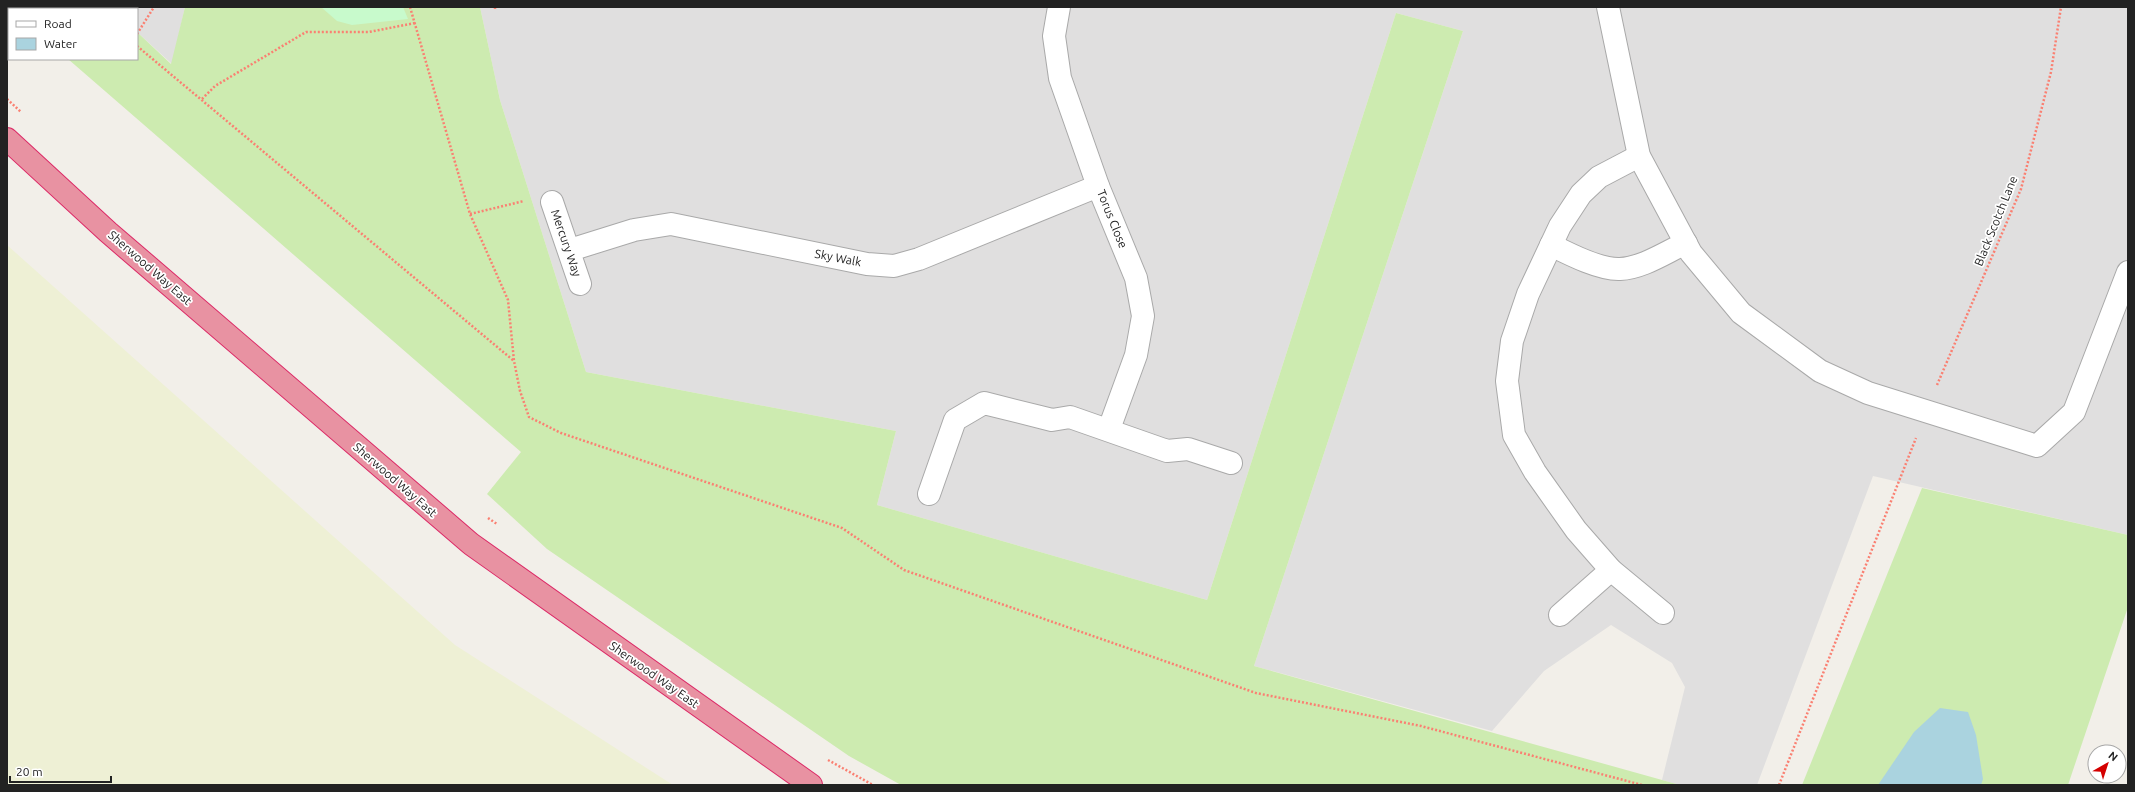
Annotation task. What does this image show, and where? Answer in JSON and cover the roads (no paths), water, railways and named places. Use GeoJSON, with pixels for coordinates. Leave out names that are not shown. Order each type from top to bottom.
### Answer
{"type":"FeatureCollection","features":[{"type":"Feature","properties":{"kind":"highway","name":"Sherwood Way East"},"geometry":{"type":"LineString","coordinates":[[7,140],[108,232],[471,544],[811,785]]}},
{"type":"Feature","properties":{"kind":"street","name":"Torus Close"},"geometry":{"type":"LineString","coordinates":[[1059,7],[1054,36],[1060,78],[1098,186],[1136,278],[1143,316],[1136,355],[1109,429]]}},
{"type":"Feature","properties":{"kind":"street"},"geometry":{"type":"LineString","coordinates":[[1608,7],[1639,156],[1691,253],[1741,313],[1820,371],[1868,393],[2037,446],[2074,412],[2128,272]]}},
{"type":"Feature","properties":{"kind":"street"},"geometry":{"type":"LineString","coordinates":[[1639,156],[1599,177],[1581,194],[1560,226],[1528,294],[1512,341],[1507,381],[1514,435],[1535,472],[1576,530],[1611,570],[1663,613]]}},
{"type":"Feature","properties":{"kind":"street","name":"Sky Walk"},"geometry":{"type":"LineString","coordinates":[[570,250],[634,230],[671,224],[867,264],[894,266],[919,259],[1098,186]]}},
{"type":"Feature","properties":{"kind":"street","name":"Mercury Way"},"geometry":{"type":"LineString","coordinates":[[552,202],[570,250],[580,284]]}},
{"type":"Feature","properties":{"kind":"street"},"geometry":{"type":"LineString","coordinates":[[1551,245],[1586,262],[1620,269],[1644,263],[1686,243]]}},
{"type":"Feature","properties":{"kind":"street"},"geometry":{"type":"LineString","coordinates":[[929,494],[955,420],[984,403],[1052,420],[1070,417],[1109,429],[1167,451],[1188,449],[1231,463]]}},
{"type":"Feature","properties":{"kind":"street"},"geometry":{"type":"LineString","coordinates":[[1560,615],[1611,570]]}},
{"type":"Feature","properties":{"kind":"water"},"geometry":{"type":"Polygon","coordinates":[[[1940,708],[1968,712],[1976,735],[1983,779],[1981,785],[1878,785],[1914,732],[1940,708]]]}}]}
